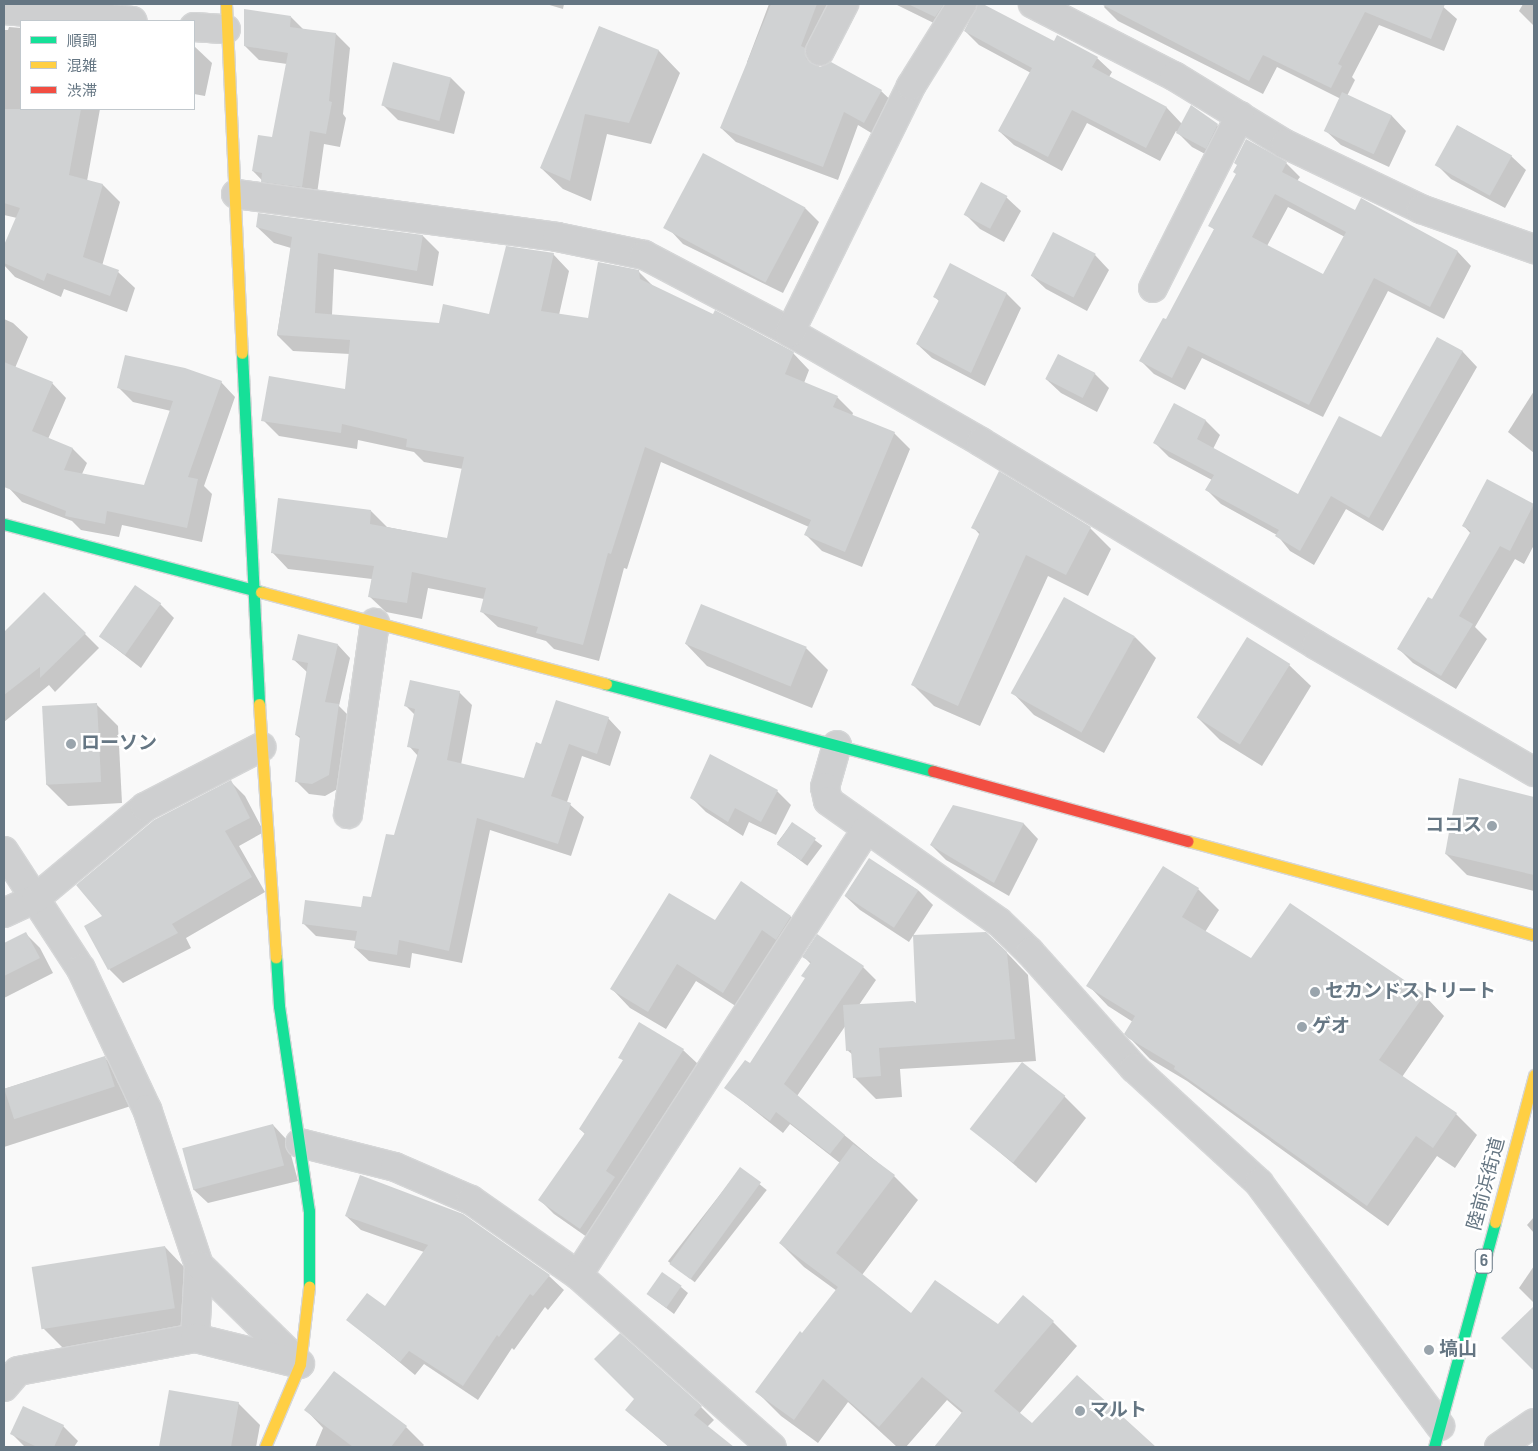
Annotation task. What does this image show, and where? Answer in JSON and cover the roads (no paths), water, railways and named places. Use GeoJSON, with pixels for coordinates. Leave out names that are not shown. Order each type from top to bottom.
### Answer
{"type":"FeatureCollection","features":[{"type":"Feature","properties":{"kind":"main road"},"geometry":{"type":"LineString","coordinates":[[226,17],[236,194],[244,436],[256,591],[261,747],[279,1006],[309,1211],[311,1268],[300,1364],[265,1447]]}},
{"type":"Feature","properties":{"kind":"main road"},"geometry":{"type":"LineString","coordinates":[[4,524],[837,745],[1534,935]]}},
{"type":"Feature","properties":{"kind":"main road","name":"陸前浜街道"},"geometry":{"type":"LineString","coordinates":[[1437,1436],[1534,1075]]}},
{"type":"Feature","properties":{"kind":"street"},"geometry":{"type":"LineString","coordinates":[[820,51],[844,4]]}},
{"type":"Feature","properties":{"kind":"street"},"geometry":{"type":"LineString","coordinates":[[790,332],[911,86],[962,4]]}},
{"type":"Feature","properties":{"kind":"street"},"geometry":{"type":"LineString","coordinates":[[1033,4],[1174,76],[1285,144],[1422,209],[1534,249]]}},
{"type":"Feature","properties":{"kind":"street"},"geometry":{"type":"LineString","coordinates":[[4,10],[74,10],[128,20]]}},
{"type":"Feature","properties":{"kind":"street"},"geometry":{"type":"LineString","coordinates":[[195,27],[226,17]]}},
{"type":"Feature","properties":{"kind":"street"},"geometry":{"type":"LineString","coordinates":[[1153,288],[1240,116]]}},
{"type":"Feature","properties":{"kind":"street"},"geometry":{"type":"LineString","coordinates":[[236,194],[556,237],[644,255],[790,332],[1534,772]]}},
{"type":"Feature","properties":{"kind":"street"},"geometry":{"type":"LineString","coordinates":[[348,814],[375,623]]}},
{"type":"Feature","properties":{"kind":"street"},"geometry":{"type":"LineString","coordinates":[[837,745],[825,786],[828,800],[866,830],[999,922],[1030,952],[1134,1068],[1259,1182],[1437,1436]]}},
{"type":"Feature","properties":{"kind":"street"},"geometry":{"type":"LineString","coordinates":[[4,913],[36,898],[145,807],[261,747]]}},
{"type":"Feature","properties":{"kind":"street"},"geometry":{"type":"LineString","coordinates":[[578,1275],[866,830]]}},
{"type":"Feature","properties":{"kind":"street"},"geometry":{"type":"LineString","coordinates":[[4,851],[81,969],[146,1109],[200,1265],[195,1338]]}},
{"type":"Feature","properties":{"kind":"street"},"geometry":{"type":"LineString","coordinates":[[300,1143],[395,1167],[471,1200],[578,1275],[772,1447]]}},
{"type":"Feature","properties":{"kind":"street"},"geometry":{"type":"LineString","coordinates":[[200,1265],[300,1364]]}},
{"type":"Feature","properties":{"kind":"street"},"geometry":{"type":"LineString","coordinates":[[4,1387],[18,1371],[195,1338],[300,1364]]}},
{"type":"Feature","properties":{"kind":"street"},"geometry":{"type":"LineString","coordinates":[[1499,1447],[1534,1423]]}},
{"type":"Feature","properties":{"kind":"place","name":"ローソン"},"geometry":{"type":"Point","coordinates":[71,744]}},
{"type":"Feature","properties":{"kind":"place","name":"ココス"},"geometry":{"type":"Point","coordinates":[1492,826]}},
{"type":"Feature","properties":{"kind":"place","name":"セカンドストリート"},"geometry":{"type":"Point","coordinates":[1315,992]}},
{"type":"Feature","properties":{"kind":"place","name":"ゲオ"},"geometry":{"type":"Point","coordinates":[1302,1027]}},
{"type":"Feature","properties":{"kind":"place","name":"塙山"},"geometry":{"type":"Point","coordinates":[1429,1350]}},
{"type":"Feature","properties":{"kind":"place","name":"マルト"},"geometry":{"type":"Point","coordinates":[1080,1411]}}]}
